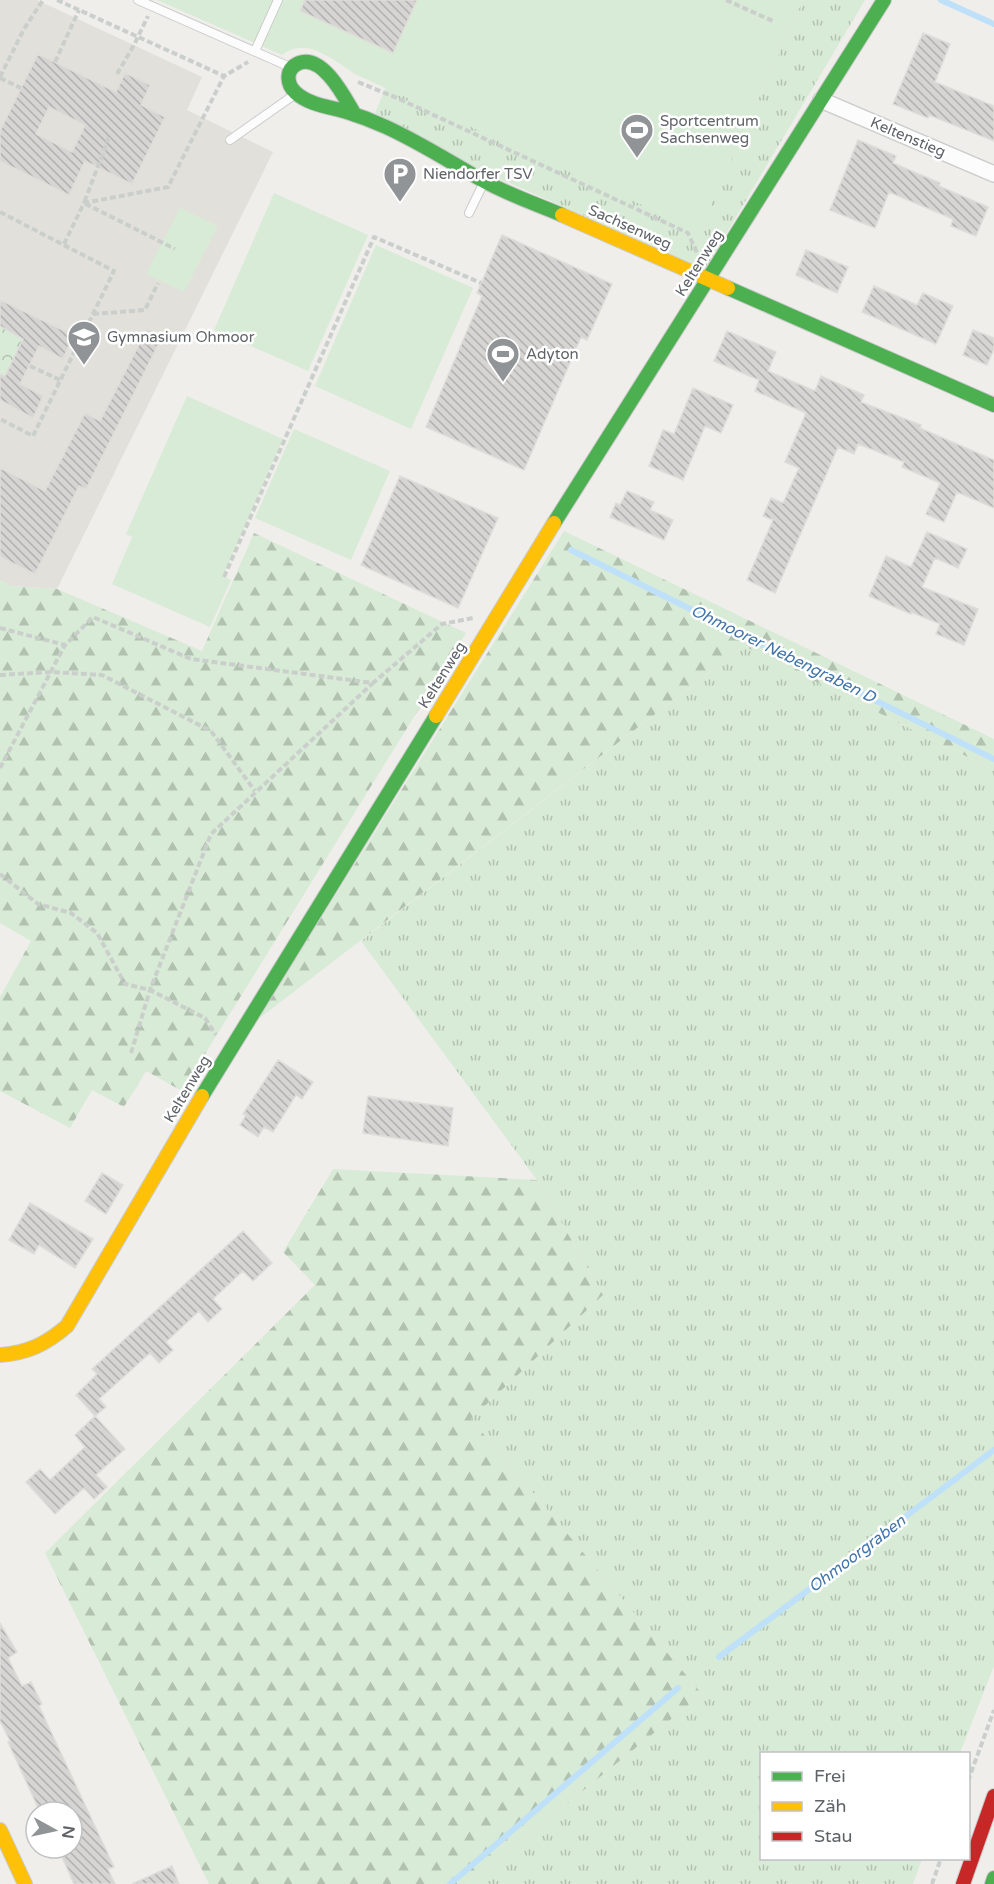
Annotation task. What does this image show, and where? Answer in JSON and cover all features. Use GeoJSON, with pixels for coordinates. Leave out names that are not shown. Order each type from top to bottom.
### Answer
{"type":"FeatureCollection","features":[{"type":"Feature","properties":{"kind":"street","name":"Keltenweg"},"geometry":{"type":"LineString","coordinates":[[0,1355],[20,1354],[48,1343],[67,1326],[228,1053],[555,520],[884,0]]}},
{"type":"Feature","properties":{"kind":"street","name":"Sachsenweg"},"geometry":{"type":"LineString","coordinates":[[291,68],[301,62],[311,62],[321,67],[356,115]]}},
{"type":"Feature","properties":{"kind":"street"},"geometry":{"type":"LineString","coordinates":[[291,68],[287,78],[288,86],[295,94]]}},
{"type":"Feature","properties":{"kind":"street","name":"Sachsenweg"},"geometry":{"type":"LineString","coordinates":[[295,94],[309,101],[356,115],[427,147],[484,181],[994,405]]}},
{"type":"Feature","properties":{"kind":"street","name":"Keltenstieg"},"geometry":{"type":"LineString","coordinates":[[821,100],[994,174]]}},
{"type":"Feature","properties":{"kind":"street"},"geometry":{"type":"LineString","coordinates":[[963,1884],[994,1796]]}},
{"type":"Feature","properties":{"kind":"street"},"geometry":{"type":"LineString","coordinates":[[0,1830],[26,1884]]}},
{"type":"Feature","properties":{"kind":"street"},"geometry":{"type":"LineString","coordinates":[[992,1884],[994,1878]]}},
{"type":"Feature","properties":{"kind":"lane"},"geometry":{"type":"LineString","coordinates":[[138,0],[291,68]]}},
{"type":"Feature","properties":{"kind":"lane"},"geometry":{"type":"LineString","coordinates":[[255,51],[278,0]]}},
{"type":"Feature","properties":{"kind":"lane"},"geometry":{"type":"LineString","coordinates":[[230,140],[295,94]]}},
{"type":"Feature","properties":{"kind":"lane"},"geometry":{"type":"LineString","coordinates":[[469,213],[484,181]]}},
{"type":"Feature","properties":{"kind":"path"},"geometry":{"type":"LineString","coordinates":[[21,88],[0,78],[24,29],[43,0]]}},
{"type":"Feature","properties":{"kind":"path"},"geometry":{"type":"LineString","coordinates":[[57,0],[224,76]]}},
{"type":"Feature","properties":{"kind":"path"},"geometry":{"type":"LineString","coordinates":[[726,0],[775,22]]}},
{"type":"Feature","properties":{"kind":"path"},"geometry":{"type":"LineString","coordinates":[[117,74],[152,6]]}},
{"type":"Feature","properties":{"kind":"path"},"geometry":{"type":"LineString","coordinates":[[55,62],[79,10]]}},
{"type":"Feature","properties":{"kind":"path"},"geometry":{"type":"LineString","coordinates":[[84,203],[168,187],[224,76],[250,61],[255,51]]}},
{"type":"Feature","properties":{"kind":"path"},"geometry":{"type":"LineString","coordinates":[[374,88],[688,233],[708,279]]}},
{"type":"Feature","properties":{"kind":"path"},"geometry":{"type":"LineString","coordinates":[[64,244],[84,203],[109,137]]}},
{"type":"Feature","properties":{"kind":"path"},"geometry":{"type":"LineString","coordinates":[[84,203],[176,249]]}},
{"type":"Feature","properties":{"kind":"path"},"geometry":{"type":"LineString","coordinates":[[0,212],[114,271],[33,436],[0,419]]}},
{"type":"Feature","properties":{"kind":"path"},"geometry":{"type":"LineString","coordinates":[[224,577],[374,237],[481,283]]}},
{"type":"Feature","properties":{"kind":"path"},"geometry":{"type":"LineString","coordinates":[[93,314],[145,310],[159,283]]}},
{"type":"Feature","properties":{"kind":"path"},"geometry":{"type":"LineString","coordinates":[[30,366],[60,380]]}},
{"type":"Feature","properties":{"kind":"path"},"geometry":{"type":"LineString","coordinates":[[131,1053],[150,990],[211,834],[373,683],[442,624],[500,613]]}},
{"type":"Feature","properties":{"kind":"path"},"geometry":{"type":"LineString","coordinates":[[0,768],[65,645],[93,617],[191,659],[373,683]]}},
{"type":"Feature","properties":{"kind":"path"},"geometry":{"type":"LineString","coordinates":[[0,627],[65,645]]}},
{"type":"Feature","properties":{"kind":"path"},"geometry":{"type":"LineString","coordinates":[[0,675],[51,672],[102,675],[211,731],[256,791]]}},
{"type":"Feature","properties":{"kind":"path"},"geometry":{"type":"LineString","coordinates":[[0,874],[38,904],[70,913],[97,933],[124,984],[150,990],[205,1018],[228,1053]]}},
{"type":"Feature","properties":{"kind":"path"},"geometry":{"type":"LineString","coordinates":[[970,1778],[994,1710]]}},
{"type":"Feature","properties":{"kind":"path"},"geometry":{"type":"LineString","coordinates":[[932,1884],[940,1860]]}},
{"type":"Feature","properties":{"kind":"shaded area","name":"Gymnasium Ohmoor"},"geometry":{"type":"Polygon","coordinates":[[[0,0],[37,0],[202,77],[187,110],[273,152],[57,589],[11,586],[0,580],[0,0]]]}},
{"type":"Feature","properties":{"kind":"green space","name":"Sportcentrum Sachsenweg"},"geometry":{"type":"Polygon","coordinates":[[[157,0],[803,0],[699,231],[357,75],[320,52],[301,48],[282,55],[157,0]]]}},
{"type":"Feature","properties":{"kind":"green space"},"geometry":{"type":"Polygon","coordinates":[[[803,0],[865,0],[705,269],[489,174],[375,113],[386,87],[699,230],[803,0]]]}},
{"type":"Feature","properties":{"kind":"green space"},"geometry":{"type":"Polygon","coordinates":[[[274,193],[368,235],[308,371],[214,330],[274,193]]]}},
{"type":"Feature","properties":{"kind":"green space"},"geometry":{"type":"Polygon","coordinates":[[[180,208],[218,226],[184,292],[146,274],[180,208]]]}},
{"type":"Feature","properties":{"kind":"green space"},"geometry":{"type":"Polygon","coordinates":[[[376,245],[473,288],[411,429],[315,386],[376,245]]]}},
{"type":"Feature","properties":{"kind":"green space"},"geometry":{"type":"Polygon","coordinates":[[[0,326],[23,339],[5,376],[0,374],[0,326]]]}},
{"type":"Feature","properties":{"kind":"green space"},"geometry":{"type":"Polygon","coordinates":[[[187,396],[283,439],[223,576],[231,580],[210,627],[112,584],[132,537],[126,534],[187,396]]]}},
{"type":"Feature","properties":{"kind":"green space"},"geometry":{"type":"Polygon","coordinates":[[[294,429],[390,471],[351,560],[255,518],[294,429]]]}},
{"type":"Feature","properties":{"kind":"green space"},"geometry":{"type":"Polygon","coordinates":[[[564,531],[994,739],[994,770],[744,646],[257,1020],[564,531]]]}},
{"type":"Feature","properties":{"kind":"green space"},"geometry":{"type":"Polygon","coordinates":[[[254,533],[466,633],[182,1091],[146,1071],[124,1107],[92,1090],[70,1128],[0,1091],[0,997],[31,941],[0,923],[0,580],[11,586],[57,589],[202,651],[254,533]]]}},
{"type":"Feature","properties":{"kind":"green space"},"geometry":{"type":"Polygon","coordinates":[[[744,646],[994,770],[994,1666],[960,1752],[760,1752],[760,1860],[922,1860],[913,1884],[468,1884],[702,1694],[471,1419],[603,1295],[537,1180],[361,941],[744,646]]]}},
{"type":"Feature","properties":{"kind":"green space"},"geometry":{"type":"Polygon","coordinates":[[[333,1169],[537,1180],[603,1295],[471,1419],[702,1694],[468,1884],[209,1884],[45,1553],[315,1285],[283,1252],[333,1169]]]}},
{"type":"Feature","properties":{"kind":"building"},"geometry":{"type":"Polygon","coordinates":[[[305,0],[417,0],[393,53],[300,11],[305,0]]]}},
{"type":"Feature","properties":{"kind":"building"},"geometry":{"type":"Polygon","coordinates":[[[923,33],[950,44],[935,82],[994,106],[994,141],[929,115],[928,118],[893,104],[923,33]]]}},
{"type":"Feature","properties":{"kind":"building"},"geometry":{"type":"Polygon","coordinates":[[[38,54],[116,92],[125,73],[150,85],[141,105],[165,117],[132,184],[85,161],[69,195],[0,161],[0,131],[38,54]],[[49,107],[36,134],[72,152],[85,125],[49,107]]]}},
{"type":"Feature","properties":{"kind":"building"},"geometry":{"type":"Polygon","coordinates":[[[858,140],[896,156],[893,163],[988,207],[976,236],[951,226],[953,219],[889,192],[875,228],[830,210],[858,140]]]}},
{"type":"Feature","properties":{"kind":"building","name":"Adyton"},"geometry":{"type":"Polygon","coordinates":[[[502,235],[612,284],[587,340],[581,337],[524,470],[426,427],[482,296],[477,293],[502,235]]]}},
{"type":"Feature","properties":{"kind":"building"},"geometry":{"type":"Polygon","coordinates":[[[806,250],[848,267],[837,293],[796,275],[806,250]]]}},
{"type":"Feature","properties":{"kind":"building"},"geometry":{"type":"Polygon","coordinates":[[[874,286],[917,305],[923,293],[953,306],[936,344],[862,312],[874,286]]]}},
{"type":"Feature","properties":{"kind":"building"},"geometry":{"type":"Polygon","coordinates":[[[0,300],[73,335],[63,359],[39,346],[20,384],[43,396],[33,418],[0,400],[0,374],[5,376],[23,339],[0,326],[0,300]]]}},
{"type":"Feature","properties":{"kind":"building"},"geometry":{"type":"Polygon","coordinates":[[[147,329],[162,337],[86,489],[79,486],[35,574],[0,557],[0,468],[45,491],[85,413],[100,421],[147,329]]]}},
{"type":"Feature","properties":{"kind":"building"},"geometry":{"type":"Polygon","coordinates":[[[973,330],[994,338],[994,349],[987,365],[963,355],[973,330]]]}},
{"type":"Feature","properties":{"kind":"building"},"geometry":{"type":"Polygon","coordinates":[[[727,331],[776,352],[768,371],[815,391],[821,376],[864,395],[861,402],[921,425],[920,428],[994,460],[994,508],[957,492],[944,522],[926,514],[940,483],[902,467],[904,462],[858,444],[854,454],[838,447],[775,593],[747,580],[773,520],[763,516],[771,498],[783,503],[799,468],[785,462],[806,413],[755,391],[759,380],[714,361],[727,331]]]}},
{"type":"Feature","properties":{"kind":"building"},"geometry":{"type":"Polygon","coordinates":[[[693,388],[733,405],[721,433],[705,426],[683,480],[649,466],[663,430],[674,434],[693,388]]]}},
{"type":"Feature","properties":{"kind":"building"},"geometry":{"type":"Polygon","coordinates":[[[400,476],[498,518],[458,608],[361,565],[400,476]]]}},
{"type":"Feature","properties":{"kind":"building"},"geometry":{"type":"Polygon","coordinates":[[[627,491],[654,502],[650,510],[673,520],[664,540],[610,517],[616,503],[620,505],[627,491]]]}},
{"type":"Feature","properties":{"kind":"building"},"geometry":{"type":"Polygon","coordinates":[[[927,532],[967,549],[958,568],[935,558],[922,587],[978,609],[964,645],[936,634],[940,624],[869,596],[886,556],[911,567],[927,532]]]}},
{"type":"Feature","properties":{"kind":"building"},"geometry":{"type":"Polygon","coordinates":[[[278,1060],[313,1082],[302,1099],[296,1095],[273,1132],[264,1127],[258,1137],[240,1125],[246,1115],[243,1114],[278,1060]]]}},
{"type":"Feature","properties":{"kind":"building"},"geometry":{"type":"Polygon","coordinates":[[[368,1096],[453,1108],[448,1146],[363,1133],[368,1096]]]}},
{"type":"Feature","properties":{"kind":"building"},"geometry":{"type":"Polygon","coordinates":[[[102,1173],[123,1185],[106,1214],[85,1201],[102,1173]]]}},
{"type":"Feature","properties":{"kind":"building"},"geometry":{"type":"Polygon","coordinates":[[[30,1203],[93,1239],[75,1268],[39,1245],[34,1254],[9,1240],[30,1203]]]}},
{"type":"Feature","properties":{"kind":"building"},"geometry":{"type":"Polygon","coordinates":[[[243,1231],[272,1263],[253,1281],[243,1271],[213,1299],[222,1309],[208,1322],[199,1311],[166,1342],[173,1350],[159,1363],[150,1353],[99,1399],[106,1407],[95,1416],[76,1395],[97,1374],[92,1369],[243,1231]]]}},
{"type":"Feature","properties":{"kind":"building"},"geometry":{"type":"Polygon","coordinates":[[[95,1416],[125,1449],[96,1475],[107,1487],[94,1499],[84,1488],[55,1514],[26,1482],[40,1469],[50,1480],[85,1447],[75,1435],[95,1416]]]}},
{"type":"Feature","properties":{"kind":"building"},"geometry":{"type":"Polygon","coordinates":[[[0,1623],[17,1652],[8,1658],[22,1686],[31,1682],[42,1704],[39,1706],[83,1800],[35,1800],[0,1721],[0,1623]]]}},
{"type":"Feature","properties":{"kind":"building"},"geometry":{"type":"Polygon","coordinates":[[[84,1803],[114,1867],[108,1869],[115,1884],[74,1884],[63,1860],[84,1860],[84,1803]]]}},
{"type":"Feature","properties":{"kind":"building"},"geometry":{"type":"Polygon","coordinates":[[[172,1866],[179,1884],[132,1884],[172,1866]]]}},
{"type":"Feature","properties":{"kind":"waterway"},"geometry":{"type":"LineString","coordinates":[[941,0],[994,24]]}},
{"type":"Feature","properties":{"kind":"waterway","name":"Ohmoorer Nebengraben D"},"geometry":{"type":"LineString","coordinates":[[571,550],[994,759]]}},
{"type":"Feature","properties":{"kind":"waterway","name":"Ohmoorgraben"},"geometry":{"type":"LineString","coordinates":[[719,1657],[994,1450]]}},
{"type":"Feature","properties":{"kind":"waterway","name":"Ohmoorgraben"},"geometry":{"type":"LineString","coordinates":[[450,1884],[678,1688]]}},
{"type":"Feature","properties":{"kind":"traffic: fast"},"geometry":{"type":"LineString","coordinates":[[554,523],[884,0]]}},
{"type":"Feature","properties":{"kind":"traffic: fast"},"geometry":{"type":"LineString","coordinates":[[355,115],[351,108],[345,98],[339,89],[325,71],[308,62],[299,63],[291,69],[288,77],[290,85],[301,97],[381,125],[492,185],[562,215]]}},
{"type":"Feature","properties":{"kind":"traffic: fast"},"geometry":{"type":"LineString","coordinates":[[728,288],[994,405]]}},
{"type":"Feature","properties":{"kind":"traffic: fast"},"geometry":{"type":"LineString","coordinates":[[202,1096],[436,716]]}},
{"type":"Feature","properties":{"kind":"traffic: fast"},"geometry":{"type":"LineString","coordinates":[[992,1884],[994,1878]]}},
{"type":"Feature","properties":{"kind":"traffic: slow"},"geometry":{"type":"LineString","coordinates":[[562,215],[728,288]]}},
{"type":"Feature","properties":{"kind":"traffic: slow"},"geometry":{"type":"LineString","coordinates":[[436,716],[554,523]]}},
{"type":"Feature","properties":{"kind":"traffic: slow"},"geometry":{"type":"LineString","coordinates":[[0,1355],[36,1346],[52,1338],[67,1326],[202,1096]]}},
{"type":"Feature","properties":{"kind":"traffic: slow"},"geometry":{"type":"LineString","coordinates":[[0,1830],[25,1884]]}},
{"type":"Feature","properties":{"kind":"traffic: jam"},"geometry":{"type":"LineString","coordinates":[[963,1884],[994,1796]]}},
{"type":"Feature","properties":{"kind":"place","name":"Sportcentrum Sachsenweg"},"geometry":{"type":"Point","coordinates":[637,159]}},
{"type":"Feature","properties":{"kind":"place","name":"Niendorfer TSV"},"geometry":{"type":"Point","coordinates":[400,203]}},
{"type":"Feature","properties":{"kind":"place","name":"Gymnasium Ohmoor"},"geometry":{"type":"Point","coordinates":[84,366]}},
{"type":"Feature","properties":{"kind":"place","name":"Adyton"},"geometry":{"type":"Point","coordinates":[503,383]}}]}
